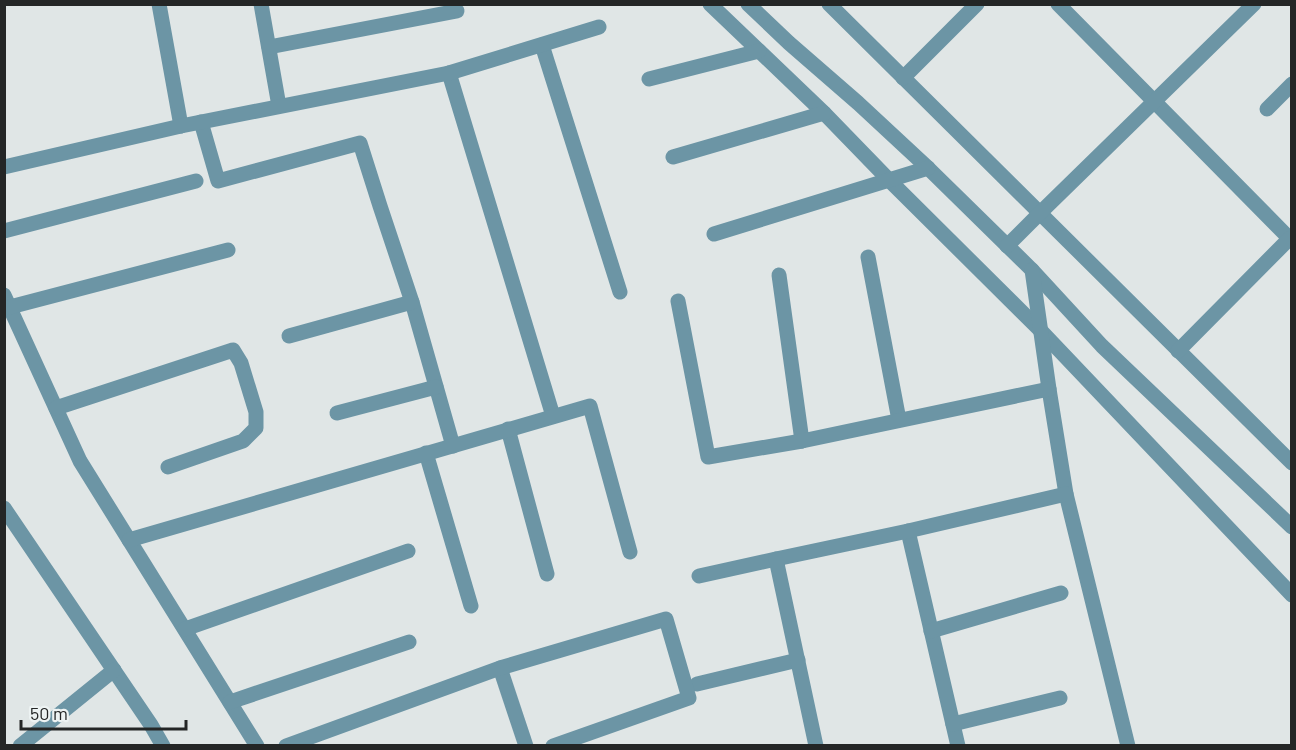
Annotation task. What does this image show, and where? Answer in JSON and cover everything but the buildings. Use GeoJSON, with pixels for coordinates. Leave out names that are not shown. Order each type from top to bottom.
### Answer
{"type":"FeatureCollection","features":[{"type":"Feature","properties":{"kind":"street"},"geometry":{"type":"LineString","coordinates":[[159,4],[182,126]]}},
{"type":"Feature","properties":{"kind":"street"},"geometry":{"type":"LineString","coordinates":[[261,4],[279,106]]}},
{"type":"Feature","properties":{"kind":"street"},"geometry":{"type":"LineString","coordinates":[[710,4],[824,112],[1041,331],[1292,595]]}},
{"type":"Feature","properties":{"kind":"street"},"geometry":{"type":"LineString","coordinates":[[748,4],[928,168],[1032,270],[1102,346],[1292,527]]}},
{"type":"Feature","properties":{"kind":"street"},"geometry":{"type":"LineString","coordinates":[[829,4],[1292,463]]}},
{"type":"Feature","properties":{"kind":"street"},"geometry":{"type":"LineString","coordinates":[[903,78],[977,4]]}},
{"type":"Feature","properties":{"kind":"street"},"geometry":{"type":"LineString","coordinates":[[1058,4],[1290,240],[1178,351]]}},
{"type":"Feature","properties":{"kind":"street"},"geometry":{"type":"LineString","coordinates":[[1007,246],[1254,4]]}},
{"type":"Feature","properties":{"kind":"street"},"geometry":{"type":"LineString","coordinates":[[269,47],[457,11]]}},
{"type":"Feature","properties":{"kind":"street"},"geometry":{"type":"LineString","coordinates":[[4,167],[182,126],[449,73],[599,27]]}},
{"type":"Feature","properties":{"kind":"street"},"geometry":{"type":"LineString","coordinates":[[542,45],[620,292]]}},
{"type":"Feature","properties":{"kind":"street"},"geometry":{"type":"LineString","coordinates":[[649,79],[759,51]]}},
{"type":"Feature","properties":{"kind":"street"},"geometry":{"type":"LineString","coordinates":[[449,73],[553,416]]}},
{"type":"Feature","properties":{"kind":"street"},"geometry":{"type":"LineString","coordinates":[[1267,109],[1292,84]]}},
{"type":"Feature","properties":{"kind":"street"},"geometry":{"type":"LineString","coordinates":[[673,157],[824,112]]}},
{"type":"Feature","properties":{"kind":"street"},"geometry":{"type":"LineString","coordinates":[[201,122],[218,181],[360,143],[412,302],[453,446]]}},
{"type":"Feature","properties":{"kind":"street"},"geometry":{"type":"LineString","coordinates":[[714,234],[928,168]]}},
{"type":"Feature","properties":{"kind":"street"},"geometry":{"type":"LineString","coordinates":[[4,231],[196,181]]}},
{"type":"Feature","properties":{"kind":"street"},"geometry":{"type":"LineString","coordinates":[[228,250],[7,301],[80,461],[257,746]]}},
{"type":"Feature","properties":{"kind":"street"},"geometry":{"type":"LineString","coordinates":[[868,257],[899,420]]}},
{"type":"Feature","properties":{"kind":"street"},"geometry":{"type":"LineString","coordinates":[[1032,270],[1066,494],[1128,746]]}},
{"type":"Feature","properties":{"kind":"street"},"geometry":{"type":"LineString","coordinates":[[779,275],[802,441]]}},
{"type":"Feature","properties":{"kind":"street"},"geometry":{"type":"LineString","coordinates":[[678,301],[708,457],[802,441],[1049,389]]}},
{"type":"Feature","properties":{"kind":"street"},"geometry":{"type":"LineString","coordinates":[[290,336],[412,302]]}},
{"type":"Feature","properties":{"kind":"street"},"geometry":{"type":"LineString","coordinates":[[56,408],[233,350],[241,363],[256,412],[256,428],[243,441],[168,467]]}},
{"type":"Feature","properties":{"kind":"street"},"geometry":{"type":"LineString","coordinates":[[337,413],[436,387]]}},
{"type":"Feature","properties":{"kind":"street"},"geometry":{"type":"LineString","coordinates":[[129,540],[590,406],[630,552]]}},
{"type":"Feature","properties":{"kind":"street"},"geometry":{"type":"LineString","coordinates":[[508,429],[548,574]]}},
{"type":"Feature","properties":{"kind":"street"},"geometry":{"type":"LineString","coordinates":[[426,453],[471,606]]}},
{"type":"Feature","properties":{"kind":"street"},"geometry":{"type":"LineString","coordinates":[[699,576],[1066,494]]}},
{"type":"Feature","properties":{"kind":"street"},"geometry":{"type":"LineString","coordinates":[[4,508],[152,725],[163,746]]}},
{"type":"Feature","properties":{"kind":"street"},"geometry":{"type":"LineString","coordinates":[[908,531],[958,746]]}},
{"type":"Feature","properties":{"kind":"street"},"geometry":{"type":"LineString","coordinates":[[185,629],[408,551]]}},
{"type":"Feature","properties":{"kind":"street"},"geometry":{"type":"LineString","coordinates":[[776,559],[816,746]]}},
{"type":"Feature","properties":{"kind":"street"},"geometry":{"type":"LineString","coordinates":[[931,631],[1061,593]]}},
{"type":"Feature","properties":{"kind":"street"},"geometry":{"type":"LineString","coordinates":[[286,746],[500,668],[666,619],[688,698],[553,746]]}},
{"type":"Feature","properties":{"kind":"street"},"geometry":{"type":"LineString","coordinates":[[230,702],[409,642]]}},
{"type":"Feature","properties":{"kind":"street"},"geometry":{"type":"LineString","coordinates":[[697,684],[798,660]]}},
{"type":"Feature","properties":{"kind":"street"},"geometry":{"type":"LineString","coordinates":[[500,668],[526,746]]}},
{"type":"Feature","properties":{"kind":"street"},"geometry":{"type":"LineString","coordinates":[[20,746],[114,670]]}},
{"type":"Feature","properties":{"kind":"street"},"geometry":{"type":"LineString","coordinates":[[953,724],[1060,698]]}}]}
